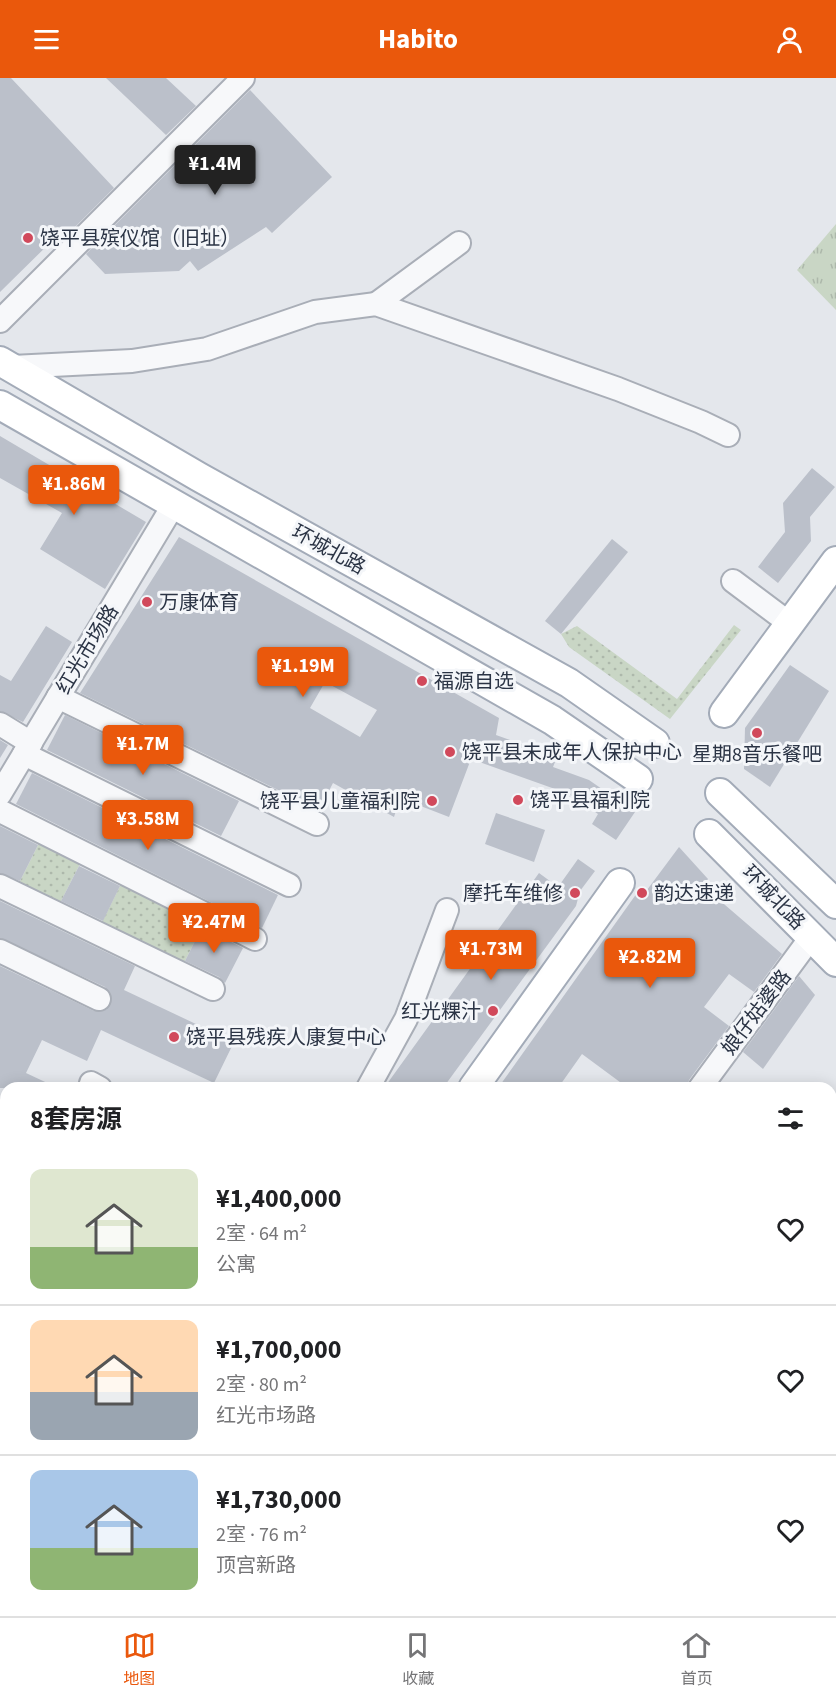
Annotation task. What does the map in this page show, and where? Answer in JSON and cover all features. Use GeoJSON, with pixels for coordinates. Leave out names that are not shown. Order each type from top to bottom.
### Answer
{"type":"FeatureCollection","features":[{"type":"Feature","properties":{"kind":"main road","name":"环城北路"},"geometry":{"type":"LineString","coordinates":[[6,364],[199,477],[569,683],[655,743]]}},
{"type":"Feature","properties":{"kind":"main road","name":"环城北路"},"geometry":{"type":"LineString","coordinates":[[0,405],[552,720],[638,779]]}},
{"type":"Feature","properties":{"kind":"main road"},"geometry":{"type":"LineString","coordinates":[[724,713],[836,561]]}},
{"type":"Feature","properties":{"kind":"main road","name":"环城北路"},"geometry":{"type":"LineString","coordinates":[[720,792],[836,904]]}},
{"type":"Feature","properties":{"kind":"main road","name":"环城北路"},"geometry":{"type":"LineString","coordinates":[[709,834],[836,962]]}},
{"type":"Feature","properties":{"kind":"main road"},"geometry":{"type":"LineString","coordinates":[[477,1082],[620,883]]}},
{"type":"Feature","properties":{"kind":"street"},"geometry":{"type":"LineString","coordinates":[[0,321],[243,78]]}},
{"type":"Feature","properties":{"kind":"street"},"geometry":{"type":"LineString","coordinates":[[376,304],[459,243]]}},
{"type":"Feature","properties":{"kind":"street"},"geometry":{"type":"LineString","coordinates":[[6,364],[132,361],[207,349],[315,312],[376,304],[618,389],[728,435]]}},
{"type":"Feature","properties":{"kind":"street","name":"红光市场路"},"geometry":{"type":"LineString","coordinates":[[1,790],[28,749],[174,504]]}},
{"type":"Feature","properties":{"kind":"street"},"geometry":{"type":"LineString","coordinates":[[733,581],[789,623]]}},
{"type":"Feature","properties":{"kind":"street"},"geometry":{"type":"LineString","coordinates":[[58,697],[317,824]]}},
{"type":"Feature","properties":{"kind":"street"},"geometry":{"type":"LineString","coordinates":[[0,724],[28,749],[289,885]]}},
{"type":"Feature","properties":{"kind":"street"},"geometry":{"type":"LineString","coordinates":[[0,811],[255,939]]}},
{"type":"Feature","properties":{"kind":"street"},"geometry":{"type":"LineString","coordinates":[[0,886],[213,989]]}},
{"type":"Feature","properties":{"kind":"street"},"geometry":{"type":"LineString","coordinates":[[371,1082],[406,1019],[447,910]]}},
{"type":"Feature","properties":{"kind":"street","name":"娘仔姑婆路"},"geometry":{"type":"LineString","coordinates":[[704,1082],[812,936]]}},
{"type":"Feature","properties":{"kind":"street"},"geometry":{"type":"LineString","coordinates":[[0,951],[99,999]]}},
{"type":"Feature","properties":{"kind":"green space"},"geometry":{"type":"Polygon","coordinates":[[[836,224],[836,310],[797,270],[836,224]]]}},
{"type":"Feature","properties":{"kind":"green space"},"geometry":{"type":"Polygon","coordinates":[[[734,625],[741,630],[670,719],[569,647],[561,634],[577,626],[677,699],[734,625]]]}},
{"type":"Feature","properties":{"kind":"green space"},"geometry":{"type":"Polygon","coordinates":[[[40,841],[81,862],[60,903],[19,883],[40,841]]]}},
{"type":"Feature","properties":{"kind":"green space"},"geometry":{"type":"Polygon","coordinates":[[[122,882],[204,923],[183,965],[101,924],[122,882]]]}},
{"type":"Feature","properties":{"kind":"building","name":"饶平县殡仪馆（旧址）"},"geometry":{"type":"Polygon","coordinates":[[[0,78],[11,78],[114,188],[67,235],[63,230],[0,292],[0,78]]]}},
{"type":"Feature","properties":{"kind":"building"},"geometry":{"type":"Polygon","coordinates":[[[106,78],[166,78],[196,106],[166,135],[106,78]]]}},
{"type":"Feature","properties":{"kind":"building"},"geometry":{"type":"Polygon","coordinates":[[[250,90],[332,177],[272,233],[266,227],[198,271],[190,261],[179,271],[105,274],[86,254],[250,90]]]}},
{"type":"Feature","properties":{"kind":"building"},"geometry":{"type":"Polygon","coordinates":[[[0,436],[146,522],[105,589],[40,549],[62,513],[0,478],[0,436]]]}},
{"type":"Feature","properties":{"kind":"building"},"geometry":{"type":"Polygon","coordinates":[[[812,468],[835,487],[810,517],[811,541],[778,583],[758,567],[785,532],[783,503],[812,468]]]}},
{"type":"Feature","properties":{"kind":"building"},"geometry":{"type":"Polygon","coordinates":[[[179,537],[499,718],[496,735],[524,745],[522,750],[555,762],[553,767],[589,780],[635,812],[616,840],[592,824],[598,814],[569,794],[471,759],[449,817],[400,798],[394,817],[333,783],[319,810],[80,693],[179,537]],[[325,682],[310,708],[360,737],[377,710],[325,682]]]}},
{"type":"Feature","properties":{"kind":"building"},"geometry":{"type":"Polygon","coordinates":[[[612,539],[628,552],[561,634],[545,621],[612,539]]]}},
{"type":"Feature","properties":{"kind":"building"},"geometry":{"type":"Polygon","coordinates":[[[46,626],[72,642],[23,722],[0,711],[0,675],[11,681],[46,626]]]}},
{"type":"Feature","properties":{"kind":"building"},"geometry":{"type":"Polygon","coordinates":[[[790,665],[829,691],[770,787],[744,769],[745,728],[790,665]]]}},
{"type":"Feature","properties":{"kind":"building"},"geometry":{"type":"Polygon","coordinates":[[[65,715],[239,801],[221,836],[47,750],[65,715]]]}},
{"type":"Feature","properties":{"kind":"building"},"geometry":{"type":"Polygon","coordinates":[[[0,740],[8,745],[0,758],[0,740]]]}},
{"type":"Feature","properties":{"kind":"building"},"geometry":{"type":"Polygon","coordinates":[[[32,773],[278,895],[262,928],[16,804],[32,773]]]}},
{"type":"Feature","properties":{"kind":"building"},"geometry":{"type":"Polygon","coordinates":[[[496,813],[545,830],[534,862],[485,844],[496,813]]]}},
{"type":"Feature","properties":{"kind":"building"},"geometry":{"type":"Polygon","coordinates":[[[0,826],[38,845],[20,881],[0,873],[0,826]]]}},
{"type":"Feature","properties":{"kind":"building"},"geometry":{"type":"Polygon","coordinates":[[[679,847],[708,879],[703,886],[782,954],[754,992],[729,974],[704,1007],[729,1026],[688,1082],[620,1082],[582,1054],[562,1082],[502,1082],[642,886],[647,890],[679,847]]]}},
{"type":"Feature","properties":{"kind":"building"},"geometry":{"type":"Polygon","coordinates":[[[578,859],[595,871],[580,891],[576,906],[447,1082],[388,1082],[539,873],[558,887],[578,859]]]}},
{"type":"Feature","properties":{"kind":"building"},"geometry":{"type":"Polygon","coordinates":[[[79,866],[120,886],[103,921],[61,901],[79,866]]]}},
{"type":"Feature","properties":{"kind":"building"},"geometry":{"type":"Polygon","coordinates":[[[0,901],[135,966],[124,990],[234,1042],[214,1082],[101,1030],[87,1061],[42,1040],[26,1073],[45,1082],[0,1082],[0,966],[94,1011],[106,1010],[112,999],[105,987],[0,938],[0,901]]]}},
{"type":"Feature","properties":{"kind":"building"},"geometry":{"type":"Polygon","coordinates":[[[202,927],[243,948],[225,983],[219,977],[185,961],[202,927]]]}},
{"type":"Feature","properties":{"kind":"building"},"geometry":{"type":"Polygon","coordinates":[[[799,976],[815,995],[763,1069],[743,1052],[799,976]]]}},
{"type":"Feature","properties":{"kind":"place","name":"饶平县殡仪馆（旧址）"},"geometry":{"type":"Point","coordinates":[28,238]}},
{"type":"Feature","properties":{"kind":"place","name":"万康体育"},"geometry":{"type":"Point","coordinates":[147,602]}},
{"type":"Feature","properties":{"kind":"place","name":"福源自选"},"geometry":{"type":"Point","coordinates":[422,681]}},
{"type":"Feature","properties":{"kind":"place","name":"星期8音乐餐吧"},"geometry":{"type":"Point","coordinates":[757,733]}},
{"type":"Feature","properties":{"kind":"place","name":"饶平县未成年人保护中心"},"geometry":{"type":"Point","coordinates":[450,752]}},
{"type":"Feature","properties":{"kind":"place","name":"饶平县福利院"},"geometry":{"type":"Point","coordinates":[518,800]}},
{"type":"Feature","properties":{"kind":"place","name":"饶平县儿童福利院"},"geometry":{"type":"Point","coordinates":[432,801]}},
{"type":"Feature","properties":{"kind":"place","name":"摩托车维修"},"geometry":{"type":"Point","coordinates":[575,893]}},
{"type":"Feature","properties":{"kind":"place","name":"韵达速递"},"geometry":{"type":"Point","coordinates":[642,893]}},
{"type":"Feature","properties":{"kind":"place","name":"红光粿汁"},"geometry":{"type":"Point","coordinates":[493,1011]}},
{"type":"Feature","properties":{"kind":"place","name":"饶平县残疾人康复中心"},"geometry":{"type":"Point","coordinates":[174,1037]}}]}
